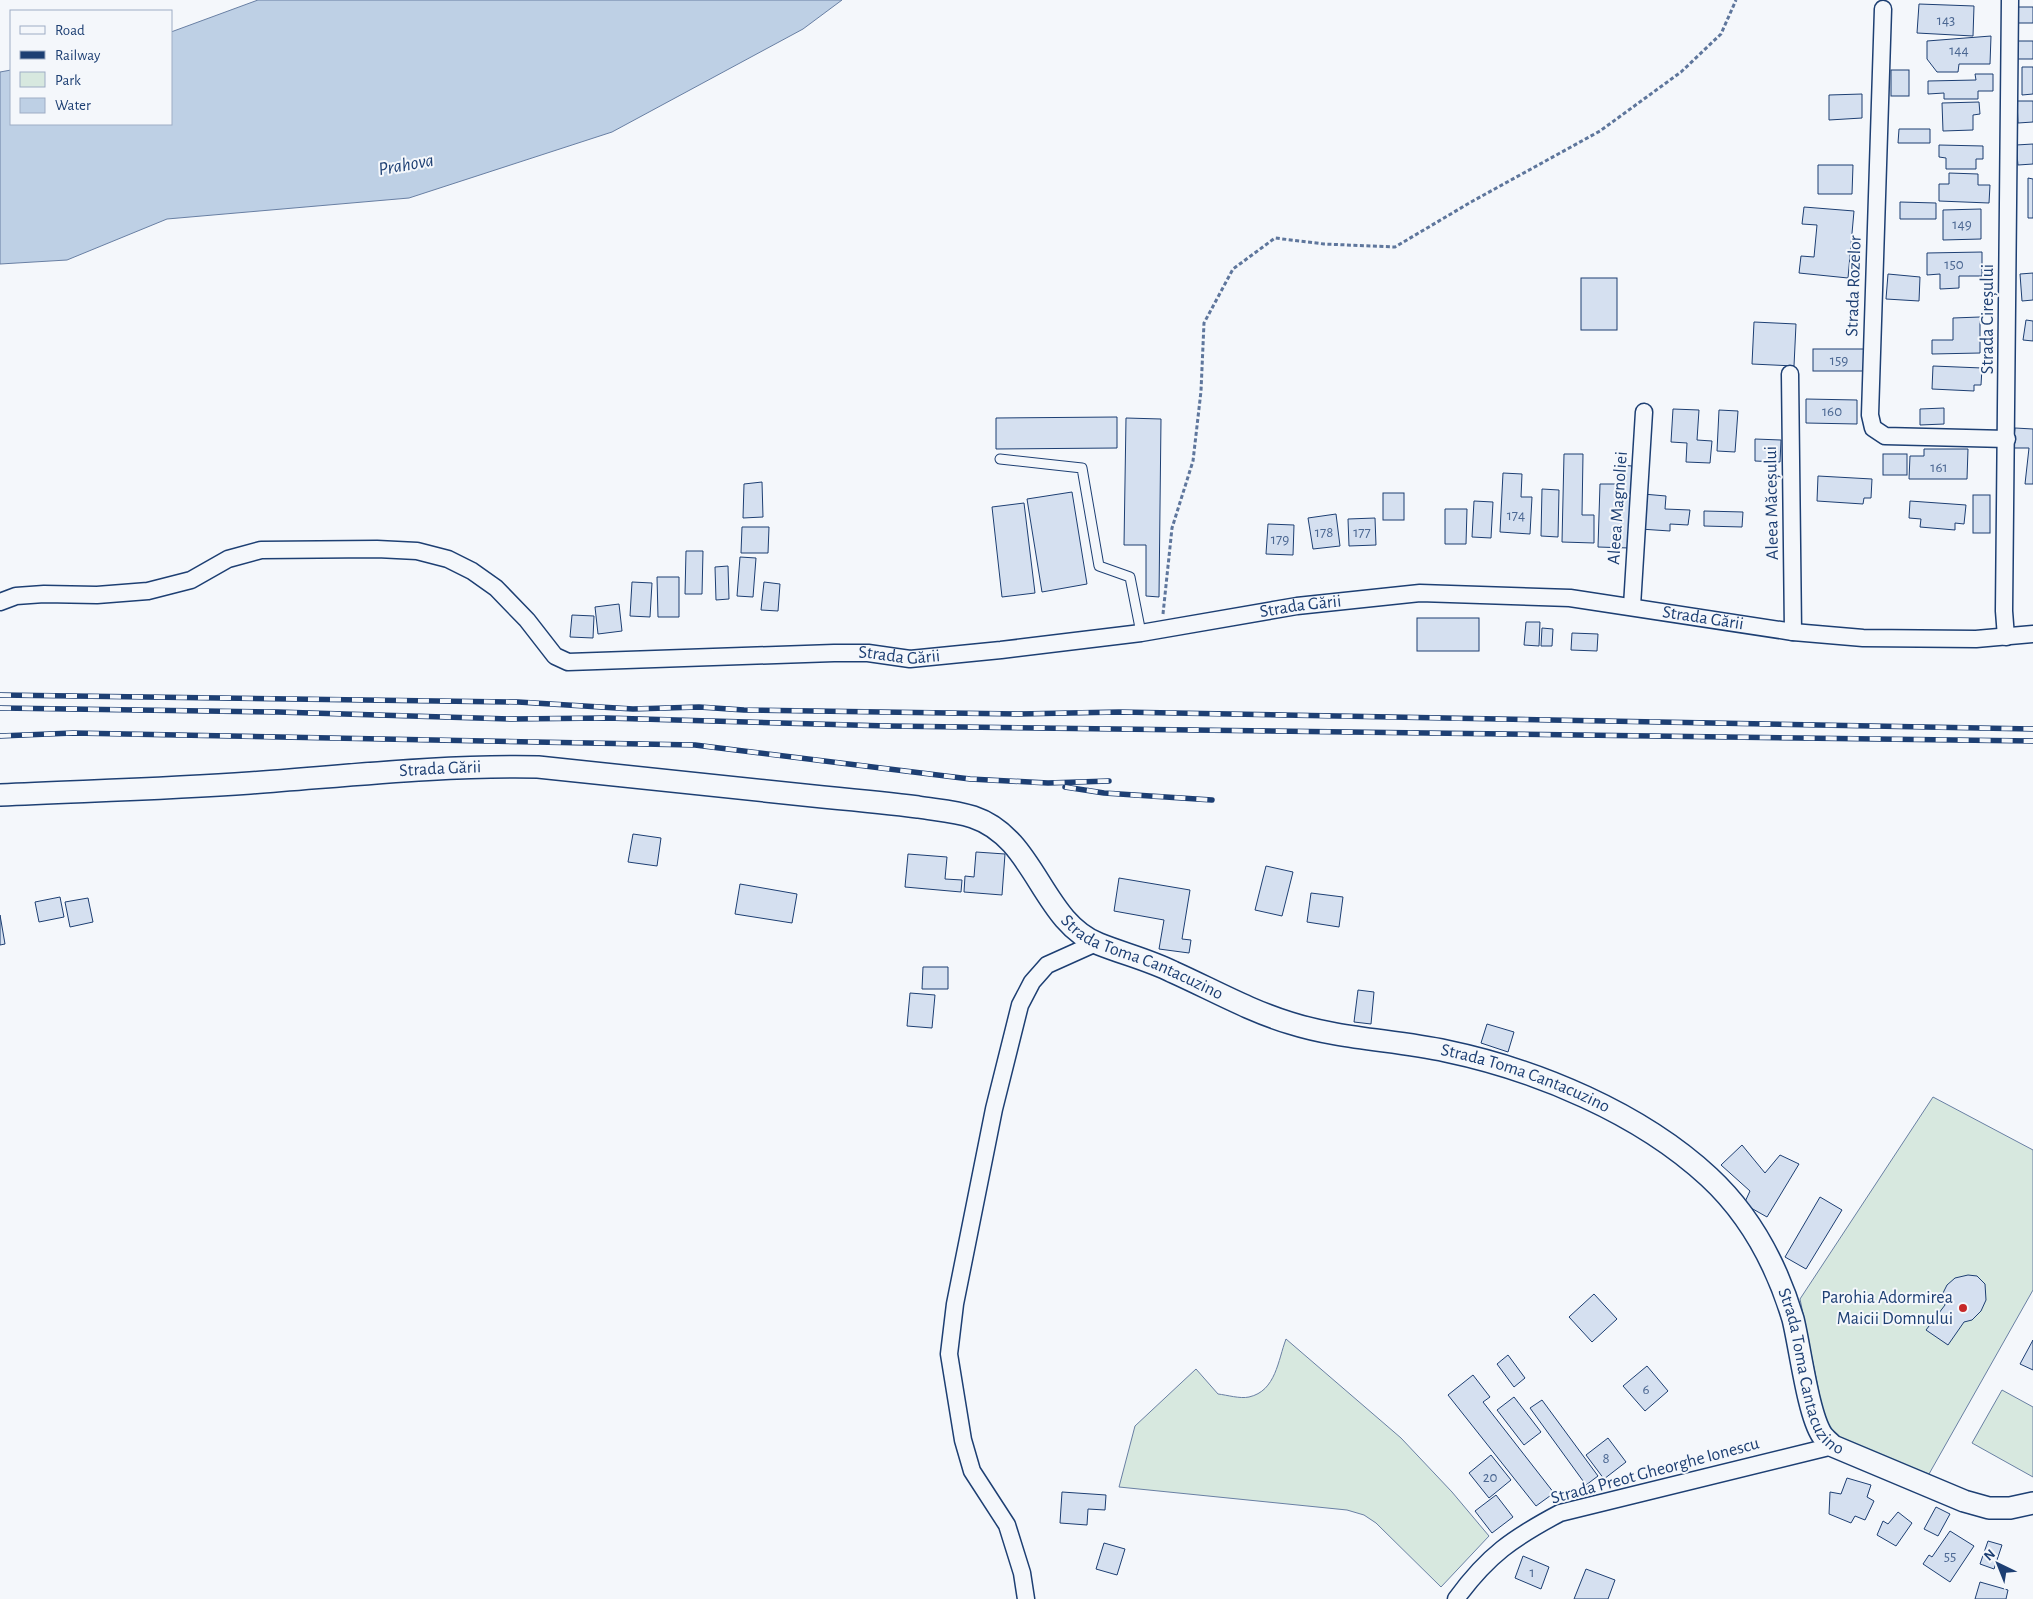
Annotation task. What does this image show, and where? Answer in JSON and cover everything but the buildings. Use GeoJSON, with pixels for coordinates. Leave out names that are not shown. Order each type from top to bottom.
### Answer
{"type":"FeatureCollection","features":[{"type":"Feature","properties":{"kind":"street","name":"Strada Cireșului"},"geometry":{"type":"LineString","coordinates":[[2006,637],[2004,611],[2010,0]]}},
{"type":"Feature","properties":{"kind":"street","name":"Strada Rozelor"},"geometry":{"type":"LineString","coordinates":[[1883,9],[1870,415],[1873,428],[1885,436],[2007,439]]}},
{"type":"Feature","properties":{"kind":"street","name":"Aleea Măceșului"},"geometry":{"type":"LineString","coordinates":[[1790,374],[1793,632]]}},
{"type":"Feature","properties":{"kind":"street","name":"Aleea Magnoliei"},"geometry":{"type":"LineString","coordinates":[[1632,606],[1644,412]]}},
{"type":"Feature","properties":{"kind":"street","name":"Strada Gării"},"geometry":{"type":"LineString","coordinates":[[0,602],[16,596],[44,594],[97,595],[148,590],[191,580],[228,559],[261,550],[377,549],[417,551],[448,559],[472,571],[496,588],[527,620],[554,656],[568,662],[834,652],[868,653],[910,658],[1141,633],[1297,606],[1420,593],[1570,598],[1793,632],[1863,638],[2006,637],[2033,634]]}},
{"type":"Feature","properties":{"kind":"street","name":"Strada Gării"},"geometry":{"type":"LineString","coordinates":[[0,795],[247,783],[487,766],[538,767],[881,802]]}},
{"type":"Feature","properties":{"kind":"street","name":"Strada Toma Cantacuzino"},"geometry":{"type":"LineString","coordinates":[[881,802],[970,816],[998,830],[1019,851],[1063,915],[1082,935],[1096,943],[1168,969],[1285,1022],[1317,1031],[1448,1051],[1494,1063],[1531,1076],[1600,1105],[1645,1128],[1680,1152],[1719,1188],[1739,1210],[1762,1244],[1781,1284],[1793,1320],[1815,1418],[1821,1434],[1833,1446],[1964,1501],[1989,1508],[2010,1508],[2033,1503]]}},
{"type":"Feature","properties":{"kind":"street"},"geometry":{"type":"LineString","coordinates":[[1026,1599],[1022,1572],[1008,1526],[972,1471],[963,1440],[950,1354],[956,1304],[994,1109],[1020,1004],[1032,982],[1047,965],[1096,943]]}},
{"type":"Feature","properties":{"kind":"street","name":"Strada Preot Gheorghe Ionescu"},"geometry":{"type":"LineString","coordinates":[[1456,1599],[1492,1556],[1525,1532],[1560,1513],[1833,1446]]}},
{"type":"Feature","properties":{"kind":"lane"},"geometry":{"type":"LineString","coordinates":[[1000,459],[1082,468],[1100,566],[1130,577],[1141,633]]}},
{"type":"Feature","properties":{"kind":"path"},"geometry":{"type":"LineString","coordinates":[[1162,629],[1172,528],[1193,461],[1201,391],[1204,323],[1233,269],[1275,238],[1395,247],[1471,202],[1600,131],[1674,78],[1721,34],[1736,0]]}},
{"type":"Feature","properties":{"kind":"green space"},"geometry":{"type":"Polygon","coordinates":[[[1933,1097],[2033,1150],[2033,1290],[1929,1474],[1836,1440],[1825,1422],[1800,1299],[1933,1097]]]}},
{"type":"Feature","properties":{"kind":"green space"},"geometry":{"type":"Polygon","coordinates":[[[1286,1339],[1401,1438],[1452,1492],[1489,1536],[1441,1587],[1376,1523],[1364,1515],[1347,1510],[1119,1487],[1135,1426],[1196,1369],[1218,1394],[1249,1397],[1258,1394],[1275,1374],[1286,1339]]]}},
{"type":"Feature","properties":{"kind":"green space"},"geometry":{"type":"Polygon","coordinates":[[[2002,1390],[2033,1407],[2033,1477],[1972,1443],[2002,1390]]]}},
{"type":"Feature","properties":{"kind":"water","name":"Prahova"},"geometry":{"type":"Polygon","coordinates":[[[258,0],[842,0],[803,29],[612,132],[409,198],[167,219],[67,260],[0,264],[0,72],[10,70],[10,125],[172,125],[172,32],[258,0]]]}},
{"type":"Feature","properties":{"kind":"railway"},"geometry":{"type":"LineString","coordinates":[[0,695],[518,702],[633,709],[699,707],[744,710],[1019,714],[1119,712],[2033,729]]}},
{"type":"Feature","properties":{"kind":"railway"},"geometry":{"type":"LineString","coordinates":[[0,708],[278,712],[512,719],[606,718],[888,726],[2033,741]]}},
{"type":"Feature","properties":{"kind":"railway"},"geometry":{"type":"LineString","coordinates":[[0,736],[73,733],[695,745],[970,779],[1048,783],[1109,781]]}},
{"type":"Feature","properties":{"kind":"railway"},"geometry":{"type":"LineString","coordinates":[[1065,787],[1104,793],[1212,800]]}},
{"type":"Feature","properties":{"kind":"place","name":"Parohia Adormirea Maicii Domnului"},"geometry":{"type":"Point","coordinates":[1963,1308]}}]}
